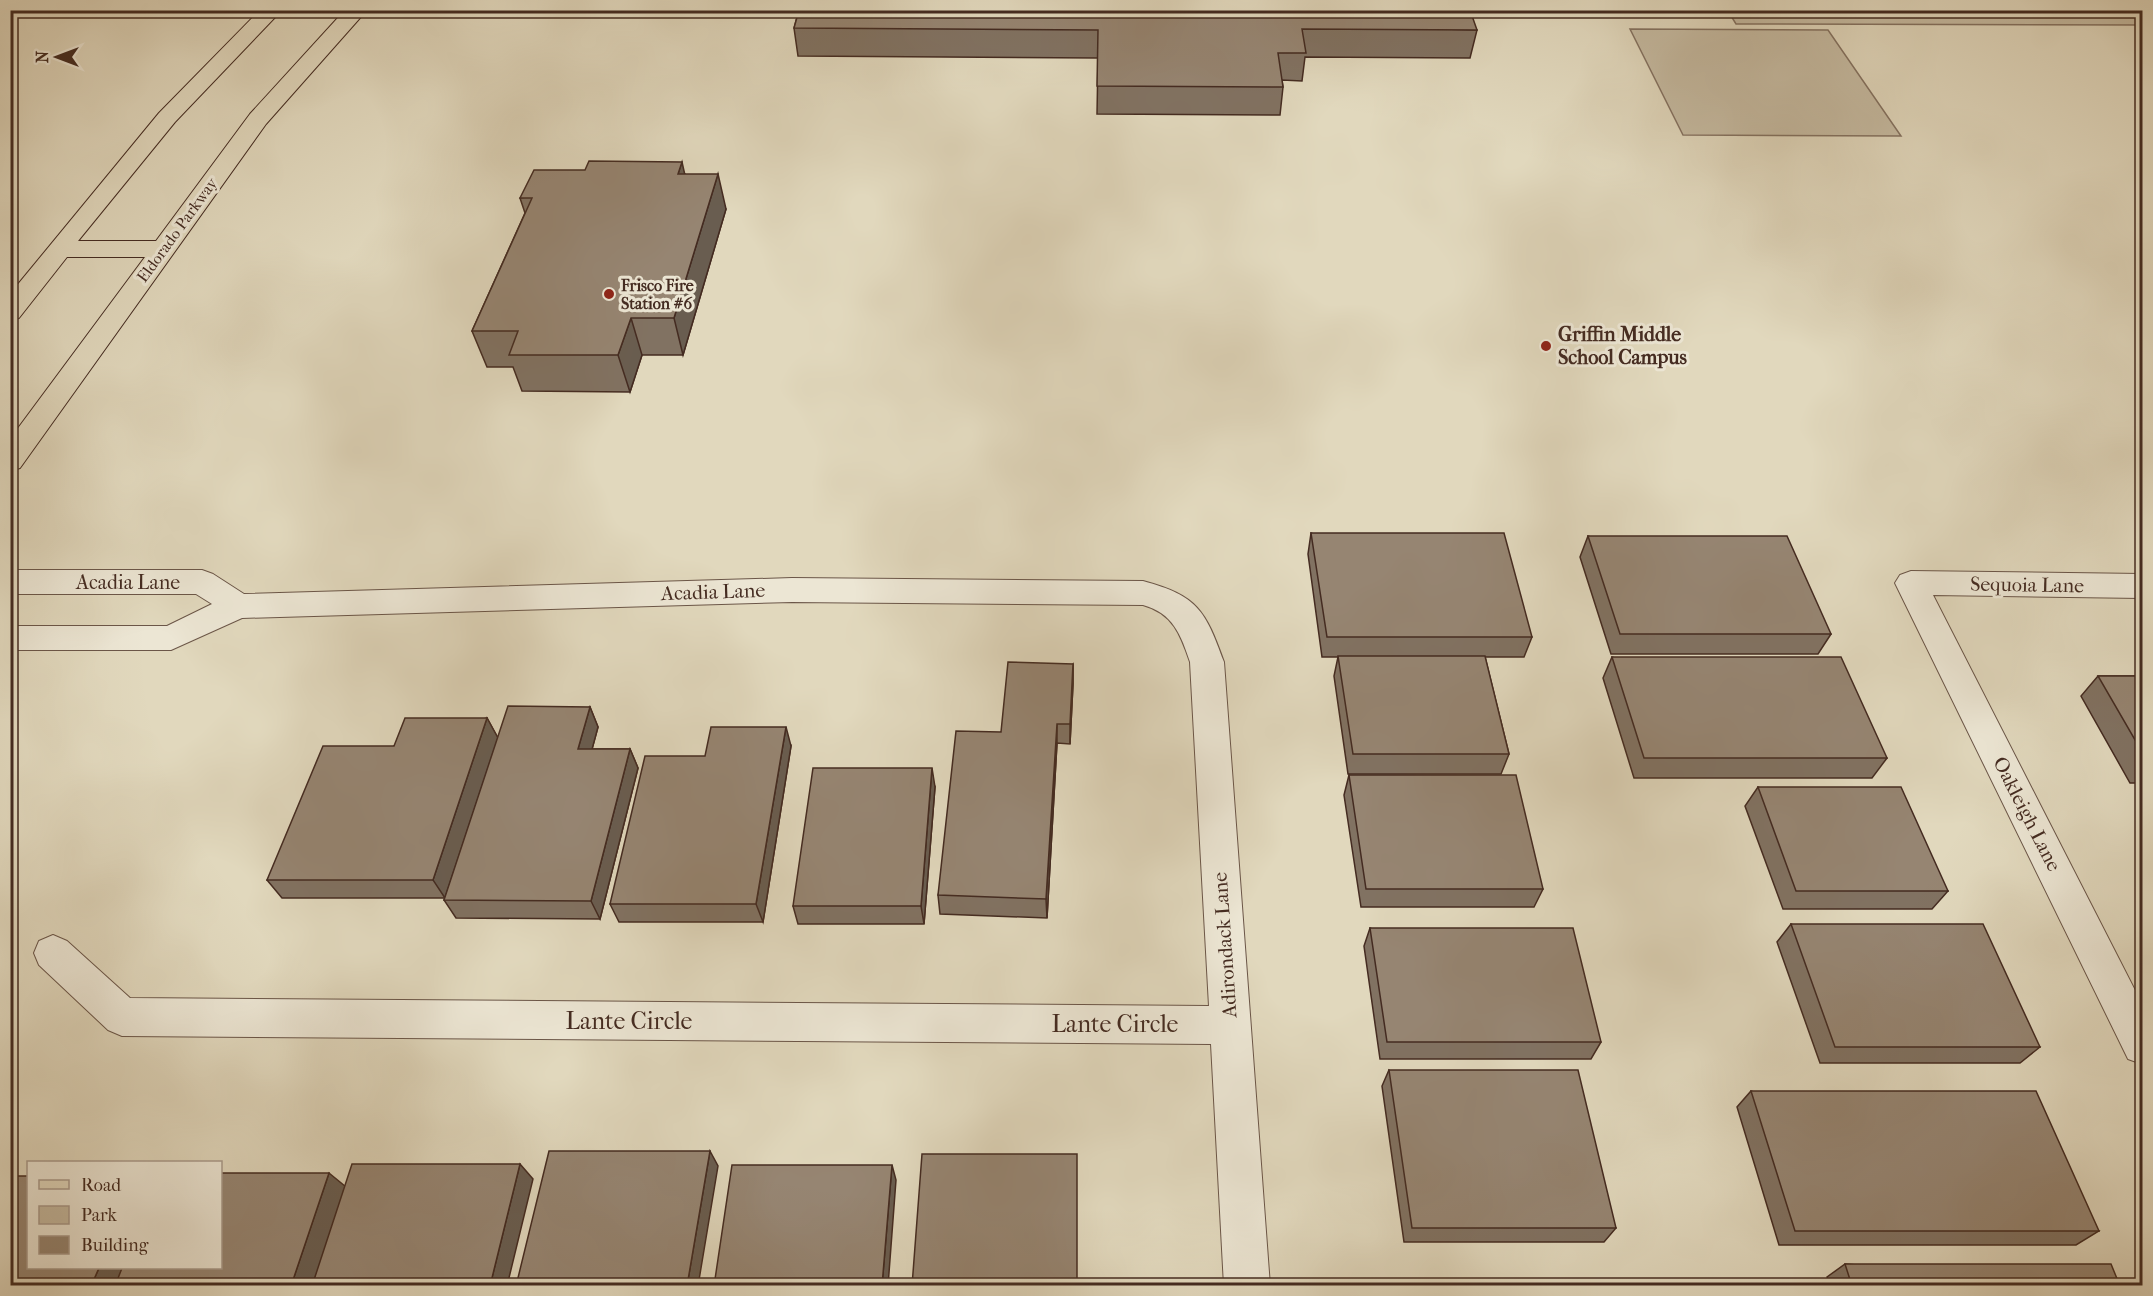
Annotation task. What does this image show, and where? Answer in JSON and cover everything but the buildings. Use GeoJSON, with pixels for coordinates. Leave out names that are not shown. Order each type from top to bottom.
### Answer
{"type":"FeatureCollection","features":[{"type":"Feature","properties":{"kind":"main road"},"geometry":{"type":"LineString","coordinates":[[10,312],[97,201],[204,77],[272,10]]}},
{"type":"Feature","properties":{"kind":"main road","name":"Eldorado Parkway"},"geometry":{"type":"LineString","coordinates":[[10,460],[258,119],[357,10]]}},
{"type":"Feature","properties":{"kind":"main road"},"geometry":{"type":"LineString","coordinates":[[60,249],[163,249]]}},
{"type":"Feature","properties":{"kind":"street","name":"Acadia Lane"},"geometry":{"type":"LineString","coordinates":[[10,582],[202,582],[238,606]]}},
{"type":"Feature","properties":{"kind":"street","name":"Sequoia Lane"},"geometry":{"type":"LineString","coordinates":[[1911,583],[2142,586]]}},
{"type":"Feature","properties":{"kind":"street","name":"Oakleigh Lane"},"geometry":{"type":"LineString","coordinates":[[1911,583],[2142,1045]]}},
{"type":"Feature","properties":{"kind":"street","name":"Acadia Lane"},"geometry":{"type":"LineString","coordinates":[[10,638],[171,638],[238,606],[804,590],[1143,593],[1164,598],[1183,610]]}},
{"type":"Feature","properties":{"kind":"street","name":"Adirondack Lane"},"geometry":{"type":"LineString","coordinates":[[1183,610],[1196,632],[1207,662],[1247,1286]]}},
{"type":"Feature","properties":{"kind":"street","name":"Lante Circle"},"geometry":{"type":"LineString","coordinates":[[53,953],[122,1017],[1230,1025]]}},
{"type":"Feature","properties":{"kind":"green space"},"geometry":{"type":"Polygon","coordinates":[[[2142,10],[2142,25],[1736,24],[1728,11],[2142,10]]]}},
{"type":"Feature","properties":{"kind":"green space"},"geometry":{"type":"Polygon","coordinates":[[[1630,29],[1828,30],[1901,136],[1683,135],[1630,29]]]}},
{"type":"Feature","properties":{"kind":"place","name":"Frisco Fire Station #6"},"geometry":{"type":"Point","coordinates":[609,294]}},
{"type":"Feature","properties":{"kind":"place","name":"Griffin Middle School Campus"},"geometry":{"type":"Point","coordinates":[1546,346]}}]}
